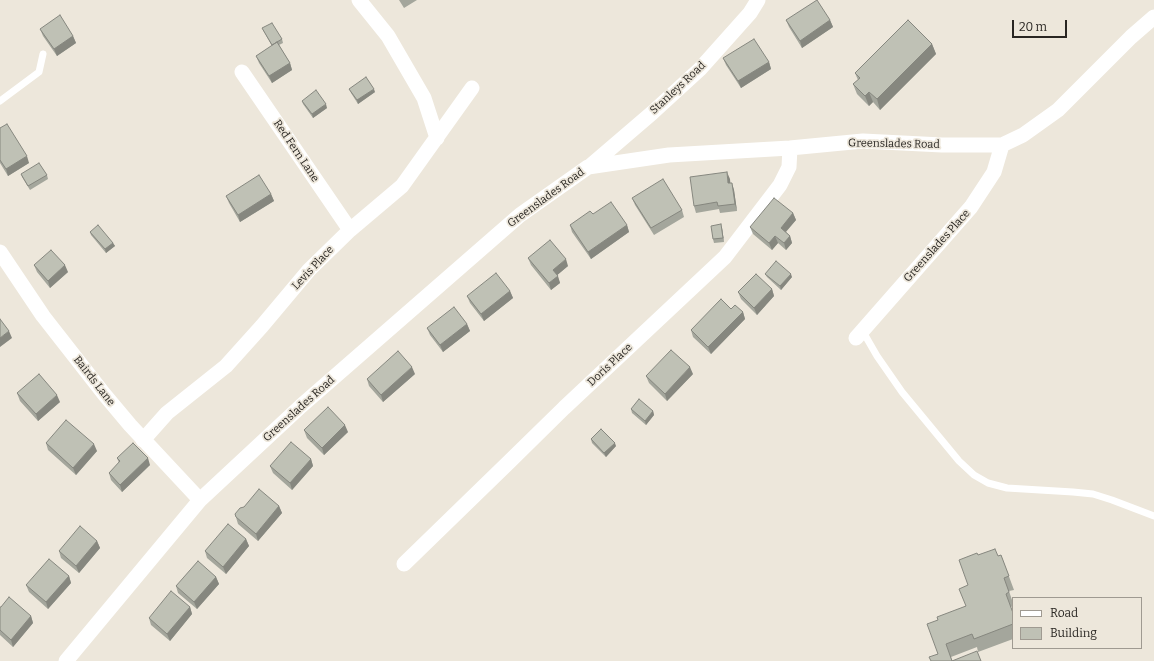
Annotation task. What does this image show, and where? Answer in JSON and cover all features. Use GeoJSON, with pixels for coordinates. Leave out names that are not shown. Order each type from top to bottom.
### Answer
{"type":"FeatureCollection","features":[{"type":"Feature","properties":{"kind":"street"},"geometry":{"type":"LineString","coordinates":[[359,0],[388,36],[424,98],[437,138]]}},
{"type":"Feature","properties":{"kind":"street","name":"Stanleys Road"},"geometry":{"type":"LineString","coordinates":[[588,167],[652,113],[700,69],[750,13],[758,0]]}},
{"type":"Feature","properties":{"kind":"street","name":"Greenslades Road"},"geometry":{"type":"LineString","coordinates":[[66,661],[200,500],[306,401],[520,215],[588,167],[669,155],[790,148],[863,141],[942,145],[1002,145],[1023,135],[1058,110],[1131,37],[1154,17]]}},
{"type":"Feature","properties":{"kind":"street","name":"Red Fern Lane"},"geometry":{"type":"LineString","coordinates":[[242,72],[350,230]]}},
{"type":"Feature","properties":{"kind":"street","name":"Levis Place"},"geometry":{"type":"LineString","coordinates":[[143,440],[167,413],[226,366],[309,270],[350,230],[402,186],[472,88]]}},
{"type":"Feature","properties":{"kind":"street","name":"Greenslades Place"},"geometry":{"type":"LineString","coordinates":[[859,334],[971,207],[994,172],[1002,145]]}},
{"type":"Feature","properties":{"kind":"street","name":"Doris Place"},"geometry":{"type":"LineString","coordinates":[[404,564],[564,408],[725,257],[780,185],[789,168],[790,148]]}},
{"type":"Feature","properties":{"kind":"street","name":"Bairds Lane"},"geometry":{"type":"LineString","coordinates":[[0,252],[44,316],[104,394],[143,440],[200,500]]}},
{"type":"Feature","properties":{"kind":"lane"},"geometry":{"type":"LineString","coordinates":[[0,101],[39,72],[43,54]]}},
{"type":"Feature","properties":{"kind":"lane"},"geometry":{"type":"LineString","coordinates":[[859,334],[877,356],[902,392],[959,461],[974,475],[988,483],[1007,488],[1093,494],[1154,516]]}},
{"type":"Feature","properties":{"kind":"building"},"geometry":{"type":"Polygon","coordinates":[[[817,0],[830,20],[800,41],[786,20],[817,0]]]}},
{"type":"Feature","properties":{"kind":"building"},"geometry":{"type":"Polygon","coordinates":[[[60,15],[73,36],[54,49],[40,29],[60,15]]]}},
{"type":"Feature","properties":{"kind":"building"},"geometry":{"type":"Polygon","coordinates":[[[908,20],[932,44],[877,99],[869,92],[865,96],[853,84],[860,78],[855,73],[908,20]]]}},
{"type":"Feature","properties":{"kind":"building"},"geometry":{"type":"Polygon","coordinates":[[[272,23],[282,39],[272,45],[262,28],[272,23]]]}},
{"type":"Feature","properties":{"kind":"building"},"geometry":{"type":"Polygon","coordinates":[[[754,39],[769,62],[738,81],[723,58],[754,39]]]}},
{"type":"Feature","properties":{"kind":"building"},"geometry":{"type":"Polygon","coordinates":[[[277,42],[290,63],[269,76],[256,56],[277,42]]]}},
{"type":"Feature","properties":{"kind":"building"},"geometry":{"type":"Polygon","coordinates":[[[366,77],[374,89],[357,100],[349,89],[366,77]]]}},
{"type":"Feature","properties":{"kind":"building"},"geometry":{"type":"Polygon","coordinates":[[[316,90],[326,104],[312,114],[302,101],[316,90]]]}},
{"type":"Feature","properties":{"kind":"building"},"geometry":{"type":"Polygon","coordinates":[[[7,124],[27,156],[6,169],[0,160],[0,128],[7,124]]]}},
{"type":"Feature","properties":{"kind":"building"},"geometry":{"type":"Polygon","coordinates":[[[39,163],[47,175],[28,186],[21,174],[39,163]]]}},
{"type":"Feature","properties":{"kind":"building"},"geometry":{"type":"Polygon","coordinates":[[[727,172],[728,183],[732,183],[735,204],[718,206],[717,202],[694,206],[690,177],[727,172]]]}},
{"type":"Feature","properties":{"kind":"building"},"geometry":{"type":"Polygon","coordinates":[[[259,175],[271,194],[238,215],[226,196],[259,175]]]}},
{"type":"Feature","properties":{"kind":"building"},"geometry":{"type":"Polygon","coordinates":[[[663,179],[682,210],[651,228],[632,198],[663,179]]]}},
{"type":"Feature","properties":{"kind":"building"},"geometry":{"type":"Polygon","coordinates":[[[774,198],[793,213],[781,228],[790,236],[784,243],[775,236],[769,243],[750,227],[774,198]]]}},
{"type":"Feature","properties":{"kind":"building"},"geometry":{"type":"Polygon","coordinates":[[[611,202],[627,225],[588,252],[570,225],[590,211],[593,214],[611,202]]]}},
{"type":"Feature","properties":{"kind":"building"},"geometry":{"type":"Polygon","coordinates":[[[721,224],[723,238],[713,239],[711,226],[721,224]]]}},
{"type":"Feature","properties":{"kind":"building"},"geometry":{"type":"Polygon","coordinates":[[[98,225],[113,243],[105,249],[90,232],[98,225]]]}},
{"type":"Feature","properties":{"kind":"building"},"geometry":{"type":"Polygon","coordinates":[[[550,240],[566,259],[553,270],[558,276],[549,283],[528,258],[550,240]]]}},
{"type":"Feature","properties":{"kind":"building"},"geometry":{"type":"Polygon","coordinates":[[[51,250],[65,265],[48,281],[34,265],[51,250]]]}},
{"type":"Feature","properties":{"kind":"building"},"geometry":{"type":"Polygon","coordinates":[[[776,261],[791,274],[780,286],[765,274],[776,261]]]}},
{"type":"Feature","properties":{"kind":"building"},"geometry":{"type":"Polygon","coordinates":[[[496,273],[510,291],[481,314],[467,296],[496,273]]]}},
{"type":"Feature","properties":{"kind":"building"},"geometry":{"type":"Polygon","coordinates":[[[756,274],[772,289],[754,308],[738,292],[756,274]]]}},
{"type":"Feature","properties":{"kind":"building"},"geometry":{"type":"Polygon","coordinates":[[[721,299],[731,309],[735,305],[743,312],[708,347],[691,330],[721,299]]]}},
{"type":"Feature","properties":{"kind":"building"},"geometry":{"type":"Polygon","coordinates":[[[454,307],[467,324],[440,345],[427,328],[454,307]]]}},
{"type":"Feature","properties":{"kind":"building"},"geometry":{"type":"Polygon","coordinates":[[[0,319],[9,331],[0,338],[0,319]]]}},
{"type":"Feature","properties":{"kind":"building"},"geometry":{"type":"Polygon","coordinates":[[[671,350],[690,367],[665,394],[646,376],[671,350]]]}},
{"type":"Feature","properties":{"kind":"building"},"geometry":{"type":"Polygon","coordinates":[[[398,351],[412,367],[381,395],[367,379],[398,351]]]}},
{"type":"Feature","properties":{"kind":"building"},"geometry":{"type":"Polygon","coordinates":[[[39,374],[57,395],[36,414],[17,393],[39,374]]]}},
{"type":"Feature","properties":{"kind":"building"},"geometry":{"type":"Polygon","coordinates":[[[639,399],[653,411],[645,421],[631,409],[639,399]]]}},
{"type":"Feature","properties":{"kind":"building"},"geometry":{"type":"Polygon","coordinates":[[[328,407],[345,425],[322,448],[304,430],[328,407]]]}},
{"type":"Feature","properties":{"kind":"building"},"geometry":{"type":"Polygon","coordinates":[[[66,420],[94,444],[73,468],[46,443],[66,420]]]}},
{"type":"Feature","properties":{"kind":"building"},"geometry":{"type":"Polygon","coordinates":[[[601,429],[615,443],[604,453],[591,439],[601,429]]]}},
{"type":"Feature","properties":{"kind":"building"},"geometry":{"type":"Polygon","coordinates":[[[291,442],[311,459],[290,483],[270,466],[291,442]]]}},
{"type":"Feature","properties":{"kind":"building"},"geometry":{"type":"Polygon","coordinates":[[[133,443],[148,458],[120,485],[109,473],[120,461],[117,458],[133,443]]]}},
{"type":"Feature","properties":{"kind":"building"},"geometry":{"type":"Polygon","coordinates":[[[259,489],[279,506],[256,534],[236,517],[235,514],[240,508],[244,507],[259,489]]]}},
{"type":"Feature","properties":{"kind":"building"},"geometry":{"type":"Polygon","coordinates":[[[228,524],[246,539],[223,567],[205,551],[228,524]]]}},
{"type":"Feature","properties":{"kind":"building"},"geometry":{"type":"Polygon","coordinates":[[[80,526],[97,541],[76,566],[59,551],[80,526]]]}},
{"type":"Feature","properties":{"kind":"building"},"geometry":{"type":"Polygon","coordinates":[[[995,549],[998,556],[1001,555],[1009,576],[1004,578],[1009,592],[1006,594],[1012,610],[1012,624],[974,639],[972,634],[946,644],[952,661],[931,661],[929,657],[938,654],[927,624],[938,620],[937,617],[966,606],[959,589],[968,585],[959,560],[977,553],[978,555],[995,549]]]}},
{"type":"Feature","properties":{"kind":"building"},"geometry":{"type":"Polygon","coordinates":[[[49,559],[69,576],[46,602],[26,585],[49,559]]]}},
{"type":"Feature","properties":{"kind":"building"},"geometry":{"type":"Polygon","coordinates":[[[198,561],[216,577],[194,602],[176,586],[198,561]]]}},
{"type":"Feature","properties":{"kind":"building"},"geometry":{"type":"Polygon","coordinates":[[[171,591],[190,607],[167,634],[149,618],[171,591]]]}},
{"type":"Feature","properties":{"kind":"building"},"geometry":{"type":"Polygon","coordinates":[[[9,597],[31,616],[11,640],[0,630],[0,607],[9,597]]]}},
{"type":"Feature","properties":{"kind":"building"},"geometry":{"type":"Polygon","coordinates":[[[977,651],[981,661],[952,661],[977,651]]]}}]}
